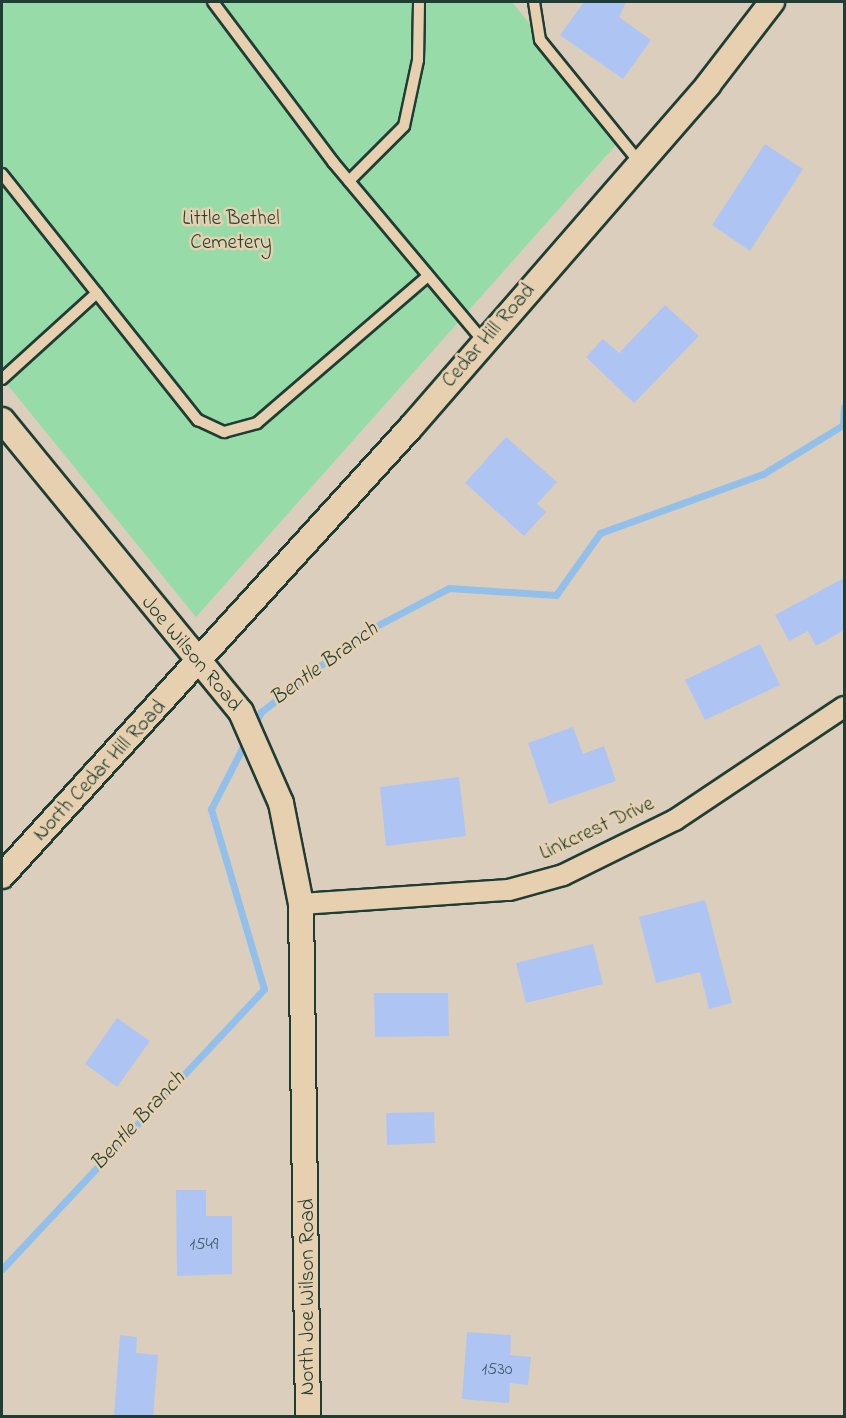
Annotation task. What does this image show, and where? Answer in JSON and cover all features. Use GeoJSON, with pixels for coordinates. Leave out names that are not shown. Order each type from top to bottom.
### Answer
{"type":"FeatureCollection","features":[{"type":"Feature","properties":{"kind":"street","name":"Cedar Hill Road"},"geometry":{"type":"LineString","coordinates":[[198,664],[484,342],[639,162],[772,2]]}},
{"type":"Feature","properties":{"kind":"street","name":"Joe Wilson Road"},"geometry":{"type":"LineString","coordinates":[[2,420],[198,664],[241,712],[277,793],[301,904],[308,1177]]}},
{"type":"Feature","properties":{"kind":"street","name":"North Cedar Hill Road"},"geometry":{"type":"LineString","coordinates":[[2,876],[198,664]]}},
{"type":"Feature","properties":{"kind":"street","name":"Linkcrest Drive"},"geometry":{"type":"LineString","coordinates":[[301,904],[508,890],[563,875],[675,820],[844,707]]}},
{"type":"Feature","properties":{"kind":"street","name":"North Joe Wilson Road"},"geometry":{"type":"LineString","coordinates":[[308,1177],[308,1416]]}},
{"type":"Feature","properties":{"kind":"lane"},"geometry":{"type":"LineString","coordinates":[[213,2],[349,181],[484,342]]}},
{"type":"Feature","properties":{"kind":"lane"},"geometry":{"type":"LineString","coordinates":[[349,181],[404,126],[418,60],[419,2]]}},
{"type":"Feature","properties":{"kind":"lane"},"geometry":{"type":"LineString","coordinates":[[534,2],[540,40],[639,162]]}},
{"type":"Feature","properties":{"kind":"lane"},"geometry":{"type":"LineString","coordinates":[[2,174],[198,420],[224,432],[257,423],[428,276]]}},
{"type":"Feature","properties":{"kind":"lane"},"geometry":{"type":"LineString","coordinates":[[2,378],[97,294]]}},
{"type":"Feature","properties":{"kind":"green space","name":"Little Bethel Cemetery"},"geometry":{"type":"Polygon","coordinates":[[[2,2],[512,2],[622,138],[196,617],[2,378],[2,2]]]}},
{"type":"Feature","properties":{"kind":"building"},"geometry":{"type":"Polygon","coordinates":[[[584,2],[626,2],[619,17],[651,40],[623,79],[560,35],[584,2]]]}},
{"type":"Feature","properties":{"kind":"building"},"geometry":{"type":"Polygon","coordinates":[[[765,144],[803,169],[750,251],[712,225],[765,144]]]}},
{"type":"Feature","properties":{"kind":"building"},"geometry":{"type":"Polygon","coordinates":[[[665,305],[699,336],[634,403],[586,357],[603,339],[619,353],[665,305]]]}},
{"type":"Feature","properties":{"kind":"building"},"geometry":{"type":"Polygon","coordinates":[[[506,437],[557,482],[537,504],[546,512],[524,536],[465,483],[506,437]]]}},
{"type":"Feature","properties":{"kind":"building"},"geometry":{"type":"Polygon","coordinates":[[[844,578],[844,630],[816,646],[808,631],[789,641],[775,615],[844,578]]]}},
{"type":"Feature","properties":{"kind":"building"},"geometry":{"type":"Polygon","coordinates":[[[760,644],[780,685],[705,720],[685,680],[760,644]]]}},
{"type":"Feature","properties":{"kind":"building"},"geometry":{"type":"Polygon","coordinates":[[[573,727],[583,754],[604,746],[616,781],[549,804],[528,743],[573,727]]]}},
{"type":"Feature","properties":{"kind":"building"},"geometry":{"type":"Polygon","coordinates":[[[459,777],[466,836],[386,846],[380,787],[459,777]]]}},
{"type":"Feature","properties":{"kind":"building"},"geometry":{"type":"Polygon","coordinates":[[[705,900],[732,1003],[709,1009],[700,972],[656,983],[639,917],[705,900]]]}},
{"type":"Feature","properties":{"kind":"building"},"geometry":{"type":"Polygon","coordinates":[[[593,944],[603,984],[526,1003],[516,963],[593,944]]]}},
{"type":"Feature","properties":{"kind":"building"},"geometry":{"type":"Polygon","coordinates":[[[374,993],[448,993],[449,1036],[375,1037],[374,993]]]}},
{"type":"Feature","properties":{"kind":"building"},"geometry":{"type":"Polygon","coordinates":[[[117,1018],[150,1041],[117,1087],[85,1064],[117,1018]]]}},
{"type":"Feature","properties":{"kind":"building"},"geometry":{"type":"Polygon","coordinates":[[[434,1112],[435,1143],[387,1145],[386,1113],[434,1112]]]}},
{"type":"Feature","properties":{"kind":"building"},"geometry":{"type":"Polygon","coordinates":[[[176,1190],[206,1190],[206,1216],[232,1216],[232,1274],[177,1276],[176,1190]]]}},
{"type":"Feature","properties":{"kind":"building"},"geometry":{"type":"Polygon","coordinates":[[[467,1332],[511,1335],[510,1355],[531,1357],[528,1385],[510,1383],[509,1403],[462,1399],[467,1332]]]}},
{"type":"Feature","properties":{"kind":"building"},"geometry":{"type":"Polygon","coordinates":[[[120,1335],[137,1337],[136,1353],[158,1355],[153,1416],[114,1416],[120,1335]]]}},
{"type":"Feature","properties":{"kind":"waterway","name":"Bentle Branch"},"geometry":{"type":"LineString","coordinates":[[254,725],[261,712],[361,634],[449,588],[556,595],[600,533],[763,474],[843,425],[844,407]]}},
{"type":"Feature","properties":{"kind":"waterway","name":"Bentle Branch"},"geometry":{"type":"LineString","coordinates":[[2,1269],[264,989],[211,809],[246,741]]}}]}
